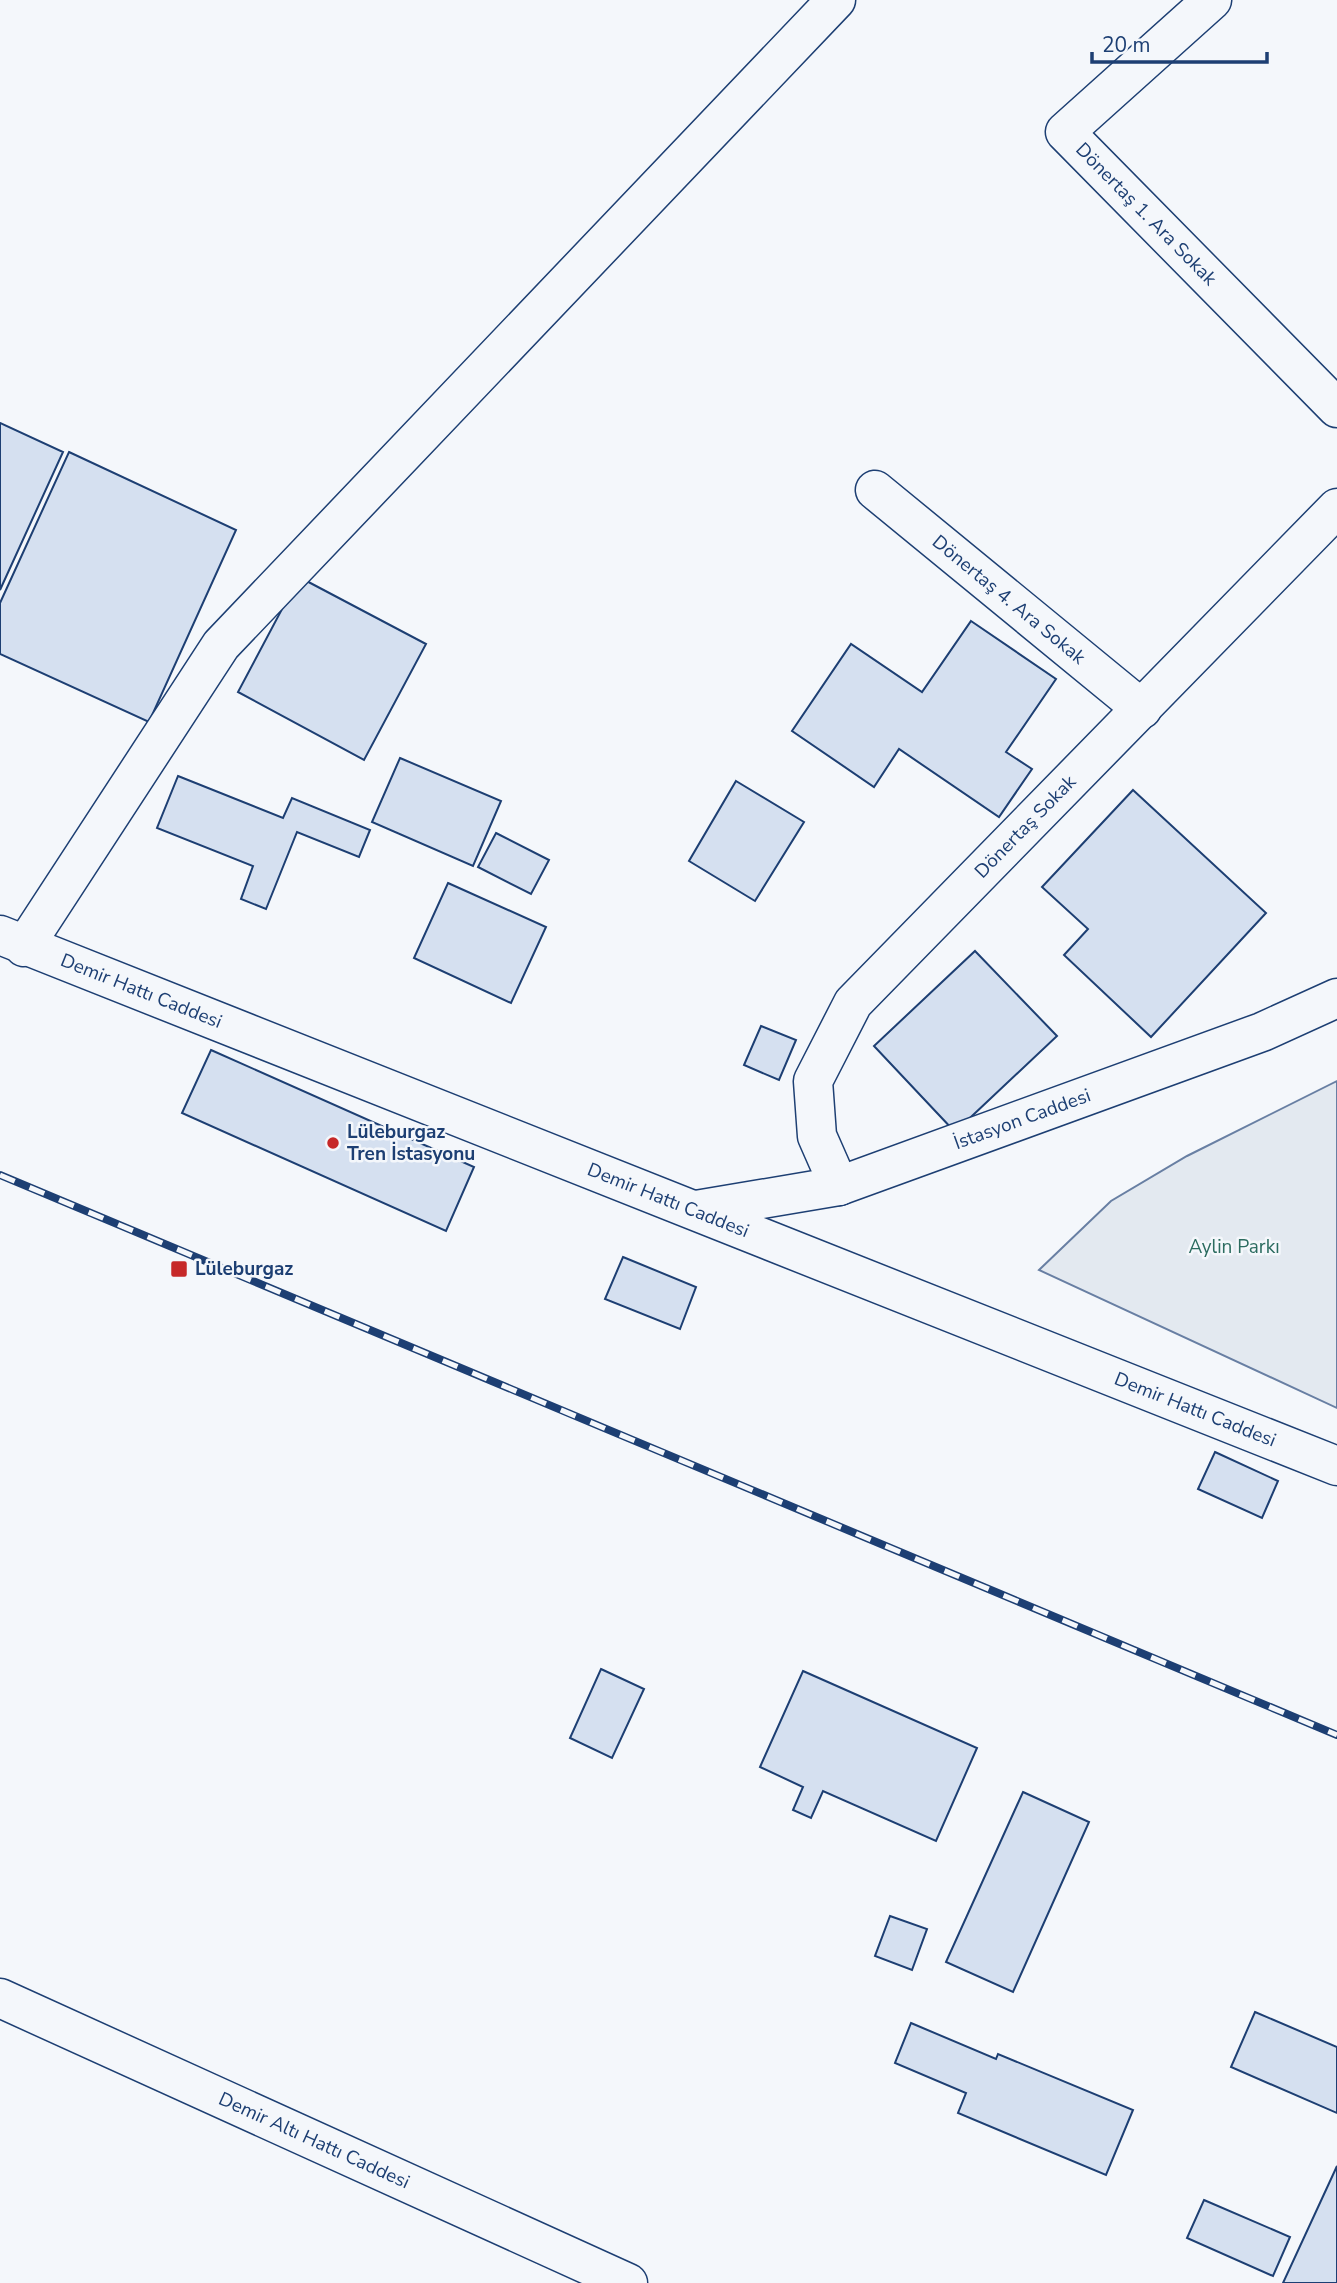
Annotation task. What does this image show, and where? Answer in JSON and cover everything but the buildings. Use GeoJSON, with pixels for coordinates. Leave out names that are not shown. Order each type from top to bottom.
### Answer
{"type":"FeatureCollection","features":[{"type":"Feature","properties":{"kind":"street"},"geometry":{"type":"LineString","coordinates":[[12,941],[221,645],[835,0]]}},
{"type":"Feature","properties":{"kind":"street","name":"Dönertaş 1. Ara Sokak"},"geometry":{"type":"LineString","coordinates":[[1212,0],[1065,132],[1337,408]]}},
{"type":"Feature","properties":{"kind":"street","name":"Dönertaş 4. Ara Sokak"},"geometry":{"type":"LineString","coordinates":[[875,490],[1142,709]]}},
{"type":"Feature","properties":{"kind":"street","name":"Dönertaş Sokak"},"geometry":{"type":"LineString","coordinates":[[839,1186],[817,1136],[813,1082],[853,1003],[1337,508]]}},
{"type":"Feature","properties":{"kind":"street","name":"Demir Hattı Caddesi"},"geometry":{"type":"LineString","coordinates":[[12,941],[1337,1466]]}},
{"type":"Feature","properties":{"kind":"street","name":"İstasyon Caddesi"},"geometry":{"type":"LineString","coordinates":[[696,1210],[839,1186],[1262,1032],[1337,999]]}},
{"type":"Feature","properties":{"kind":"street","name":"Demir Altı Hattı Caddesi"},"geometry":{"type":"LineString","coordinates":[[0,1998],[628,2283]]}},
{"type":"Feature","properties":{"kind":"green space","name":"Aylin Parkı"},"geometry":{"type":"Polygon","coordinates":[[[1337,1081],[1337,1408],[1039,1270],[1111,1201],[1187,1156],[1337,1081]]]}},
{"type":"Feature","properties":{"kind":"railway"},"geometry":{"type":"LineString","coordinates":[[0,1175],[1337,1735]]}},
{"type":"Feature","properties":{"kind":"place","name":"Lüleburgaz Tren İstasyonu"},"geometry":{"type":"Point","coordinates":[333,1143]}},
{"type":"Feature","properties":{"kind":"place","name":"Lüleburgaz"},"geometry":{"type":"Point","coordinates":[179,1269]}}]}
